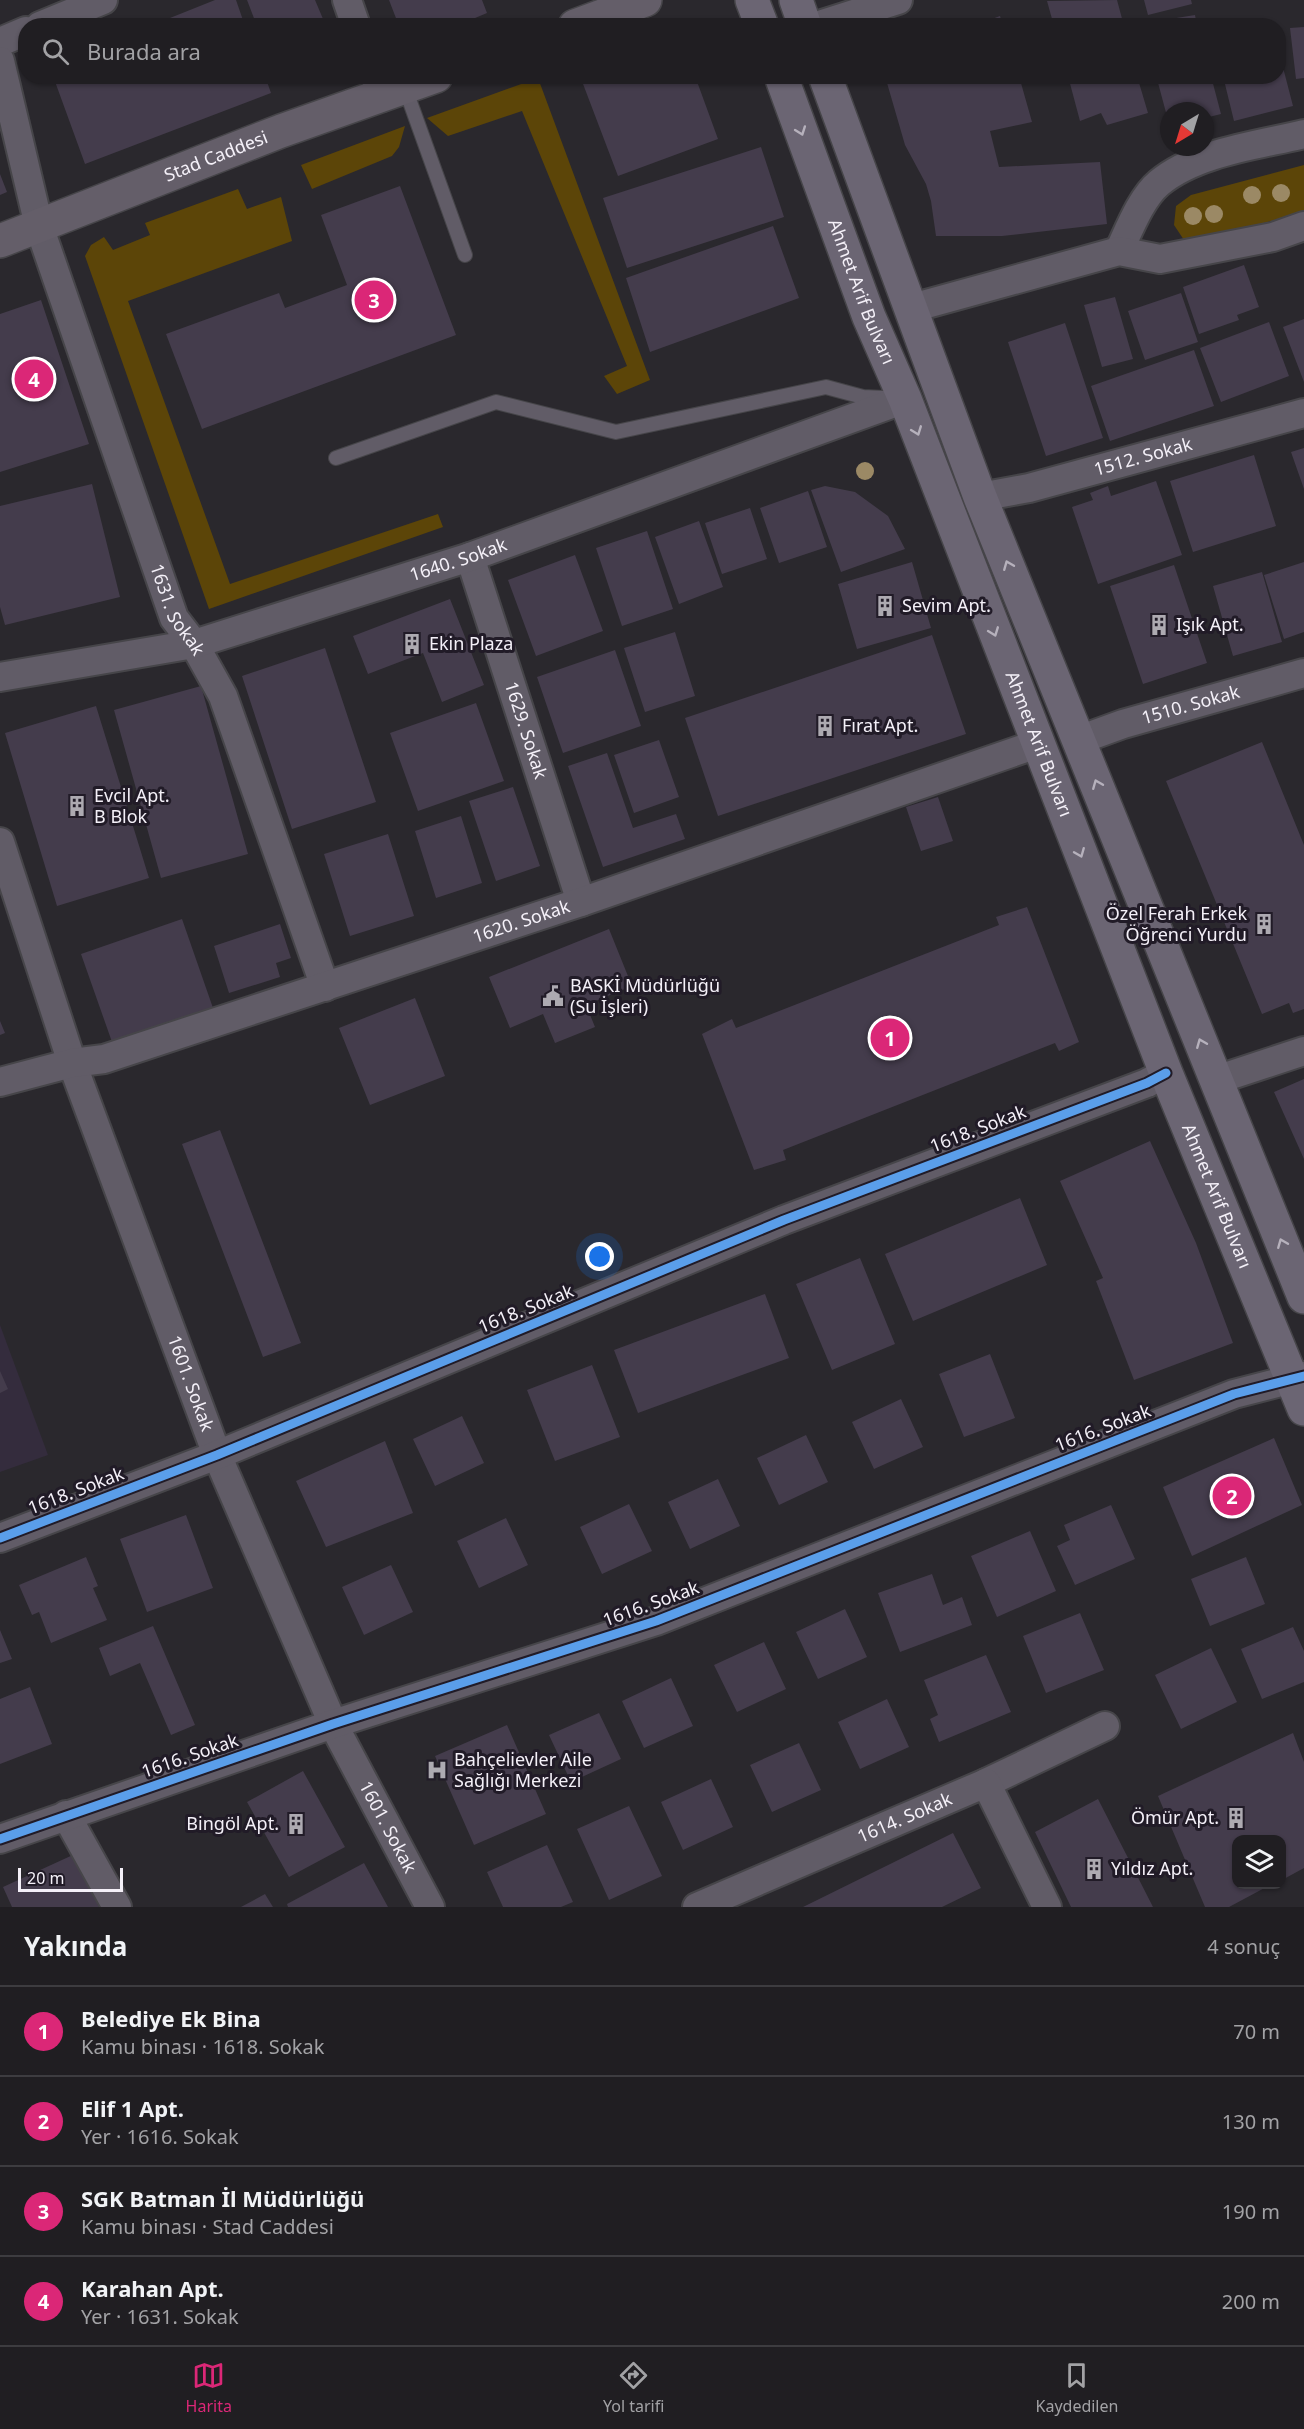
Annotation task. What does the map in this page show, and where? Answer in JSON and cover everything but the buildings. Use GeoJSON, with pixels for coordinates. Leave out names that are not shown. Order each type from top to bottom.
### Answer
{"type":"FeatureCollection","features":[{"type":"Feature","properties":{"kind":"main road"},"geometry":{"type":"LineString","coordinates":[[752,0],[759,18]]}},
{"type":"Feature","properties":{"kind":"main road"},"geometry":{"type":"LineString","coordinates":[[796,0],[802,18]]}},
{"type":"Feature","properties":{"kind":"main road","name":"Ahmet Arif Bulvarı"},"geometry":{"type":"LineString","coordinates":[[784,84],[869,317],[904,399],[1166,1073],[1298,1378],[1304,1409]]}},
{"type":"Feature","properties":{"kind":"main road"},"geometry":{"type":"LineString","coordinates":[[828,84],[980,497],[1304,1297]]}},
{"type":"Feature","properties":{"kind":"street"},"geometry":{"type":"LineString","coordinates":[[59,18],[103,0]]}},
{"type":"Feature","properties":{"kind":"street"},"geometry":{"type":"LineString","coordinates":[[347,0],[353,18]]}},
{"type":"Feature","properties":{"kind":"street"},"geometry":{"type":"LineString","coordinates":[[597,18],[645,0]]}},
{"type":"Feature","properties":{"kind":"street"},"geometry":{"type":"LineString","coordinates":[[841,18],[898,0]]}},
{"type":"Feature","properties":{"kind":"street"},"geometry":{"type":"LineString","coordinates":[[0,42],[18,34]]}},
{"type":"Feature","properties":{"kind":"street","name":"1631. Sokak"},"geometry":{"type":"LineString","coordinates":[[0,61],[39,225],[174,618],[194,644],[223,696],[325,987]]}},
{"type":"Feature","properties":{"kind":"street","name":"Stad Caddesi"},"geometry":{"type":"LineString","coordinates":[[0,241],[387,87]]}},
{"type":"Feature","properties":{"kind":"street"},"geometry":{"type":"LineString","coordinates":[[1119,251],[1138,212],[1158,183],[1198,160],[1304,134]]}},
{"type":"Feature","properties":{"kind":"street"},"geometry":{"type":"LineString","coordinates":[[912,308],[1119,251],[1160,259],[1273,237],[1304,226]]}},
{"type":"Feature","properties":{"kind":"street","name":"1640. Sokak"},"geometry":{"type":"LineString","coordinates":[[0,677],[194,644],[470,557],[904,399]]}},
{"type":"Feature","properties":{"kind":"street","name":"1512. Sokak"},"geometry":{"type":"LineString","coordinates":[[980,497],[1029,488],[1304,413]]}},
{"type":"Feature","properties":{"kind":"street","name":"1629. Sokak"},"geometry":{"type":"LineString","coordinates":[[470,557],[581,902]]}},
{"type":"Feature","properties":{"kind":"street","name":"1510. Sokak"},"geometry":{"type":"LineString","coordinates":[[1079,740],[1123,724],[1304,673]]}},
{"type":"Feature","properties":{"kind":"street","name":"1620. Sokak"},"geometry":{"type":"LineString","coordinates":[[0,1082],[72,1063],[104,1059],[325,987],[581,902],[1037,744]]}},
{"type":"Feature","properties":{"kind":"street","name":"1601. Sokak"},"geometry":{"type":"LineString","coordinates":[[0,842],[72,1063],[217,1455],[333,1724],[430,1907]]}},
{"type":"Feature","properties":{"kind":"street"},"geometry":{"type":"LineString","coordinates":[[1216,1080],[1304,1051]]}},
{"type":"Feature","properties":{"kind":"street","name":"1618. Sokak"},"geometry":{"type":"LineString","coordinates":[[0,1538],[217,1455],[784,1220],[1147,1083],[1166,1073]]}},
{"type":"Feature","properties":{"kind":"street","name":"1616. Sokak"},"geometry":{"type":"LineString","coordinates":[[0,1839],[333,1724],[656,1621],[1234,1394],[1298,1378]]}},
{"type":"Feature","properties":{"kind":"street","name":"1614. Sokak"},"geometry":{"type":"LineString","coordinates":[[697,1907],[986,1783],[1105,1726]]}},
{"type":"Feature","properties":{"kind":"street"},"geometry":{"type":"LineString","coordinates":[[986,1783],[1047,1907]]}},
{"type":"Feature","properties":{"kind":"street"},"geometry":{"type":"LineString","coordinates":[[66,1815],[117,1907]]}},
{"type":"Feature","properties":{"kind":"lane"},"geometry":{"type":"LineString","coordinates":[[387,87],[465,255]]}},
{"type":"Feature","properties":{"kind":"lane"},"geometry":{"type":"LineString","coordinates":[[336,458],[496,402],[616,432],[826,387],[863,397],[904,399]]}},
{"type":"Feature","properties":{"kind":"shaded area"},"geometry":{"type":"Polygon","coordinates":[[[521,84],[540,84],[650,380],[617,394],[604,376],[627,366],[522,111],[448,136],[427,118],[521,84]]]}},
{"type":"Feature","properties":{"kind":"shaded area"},"geometry":{"type":"Polygon","coordinates":[[[405,126],[399,147],[392,156],[312,189],[301,165],[405,126]]]}},
{"type":"Feature","properties":{"kind":"shaded area"},"geometry":{"type":"Polygon","coordinates":[[[1304,165],[1304,212],[1203,240],[1184,240],[1174,225],[1176,206],[1191,195],[1304,165]]]}},
{"type":"Feature","properties":{"kind":"shaded area"},"geometry":{"type":"Polygon","coordinates":[[[238,189],[247,209],[281,197],[292,241],[128,301],[230,584],[438,514],[443,527],[209,609],[85,256],[91,245],[104,237],[113,250],[150,235],[145,223],[238,189]]]}},
{"type":"Feature","properties":{"kind":"shaded area"},"geometry":{"type":"Polygon","coordinates":[[[0,1325],[48,1455],[0,1472],[0,1325]]]}},
{"type":"Feature","properties":{"kind":"cycle path"},"geometry":{"type":"LineString","coordinates":[[0,1538],[217,1455],[784,1220],[1147,1083],[1166,1073]]}},
{"type":"Feature","properties":{"kind":"cycle path"},"geometry":{"type":"LineString","coordinates":[[0,1839],[333,1724],[656,1621],[1234,1394],[1304,1376]]}},
{"type":"Feature","properties":{"kind":"place","name":"SGK Batman İl Müdürlüğü"},"geometry":{"type":"Point","coordinates":[374,300]}},
{"type":"Feature","properties":{"kind":"place","name":"Karahan Apt."},"geometry":{"type":"Point","coordinates":[34,379]}},
{"type":"Feature","properties":{"kind":"place","name":"Sevim Apt."},"geometry":{"type":"Point","coordinates":[885,606]}},
{"type":"Feature","properties":{"kind":"place","name":"Işık Apt."},"geometry":{"type":"Point","coordinates":[1159,625]}},
{"type":"Feature","properties":{"kind":"place","name":"Ekin Plaza"},"geometry":{"type":"Point","coordinates":[412,644]}},
{"type":"Feature","properties":{"kind":"place","name":"Fırat Apt."},"geometry":{"type":"Point","coordinates":[825,726]}},
{"type":"Feature","properties":{"kind":"place","name":"Evcil Apt. B Blok"},"geometry":{"type":"Point","coordinates":[77,806]}},
{"type":"Feature","properties":{"kind":"place","name":"Özel Ferah Erkek Öğrenci Yurdu"},"geometry":{"type":"Point","coordinates":[1264,924]}},
{"type":"Feature","properties":{"kind":"place","name":"BASKİ Müdürlüğü (Su İşleri)"},"geometry":{"type":"Point","coordinates":[553,996]}},
{"type":"Feature","properties":{"kind":"place","name":"Belediye Ek Bina"},"geometry":{"type":"Point","coordinates":[890,1038]}},
{"type":"Feature","properties":{"kind":"place","name":"Elif 1 Apt."},"geometry":{"type":"Point","coordinates":[1232,1496]}},
{"type":"Feature","properties":{"kind":"place","name":"Bahçelievler Aile Sağlığı Merkezi"},"geometry":{"type":"Point","coordinates":[437,1770]}},
{"type":"Feature","properties":{"kind":"place","name":"Ömür Apt."},"geometry":{"type":"Point","coordinates":[1236,1818]}},
{"type":"Feature","properties":{"kind":"place","name":"Bingöl Apt."},"geometry":{"type":"Point","coordinates":[296,1824]}},
{"type":"Feature","properties":{"kind":"place","name":"Yıldız Apt."},"geometry":{"type":"Point","coordinates":[1094,1869]}}]}
